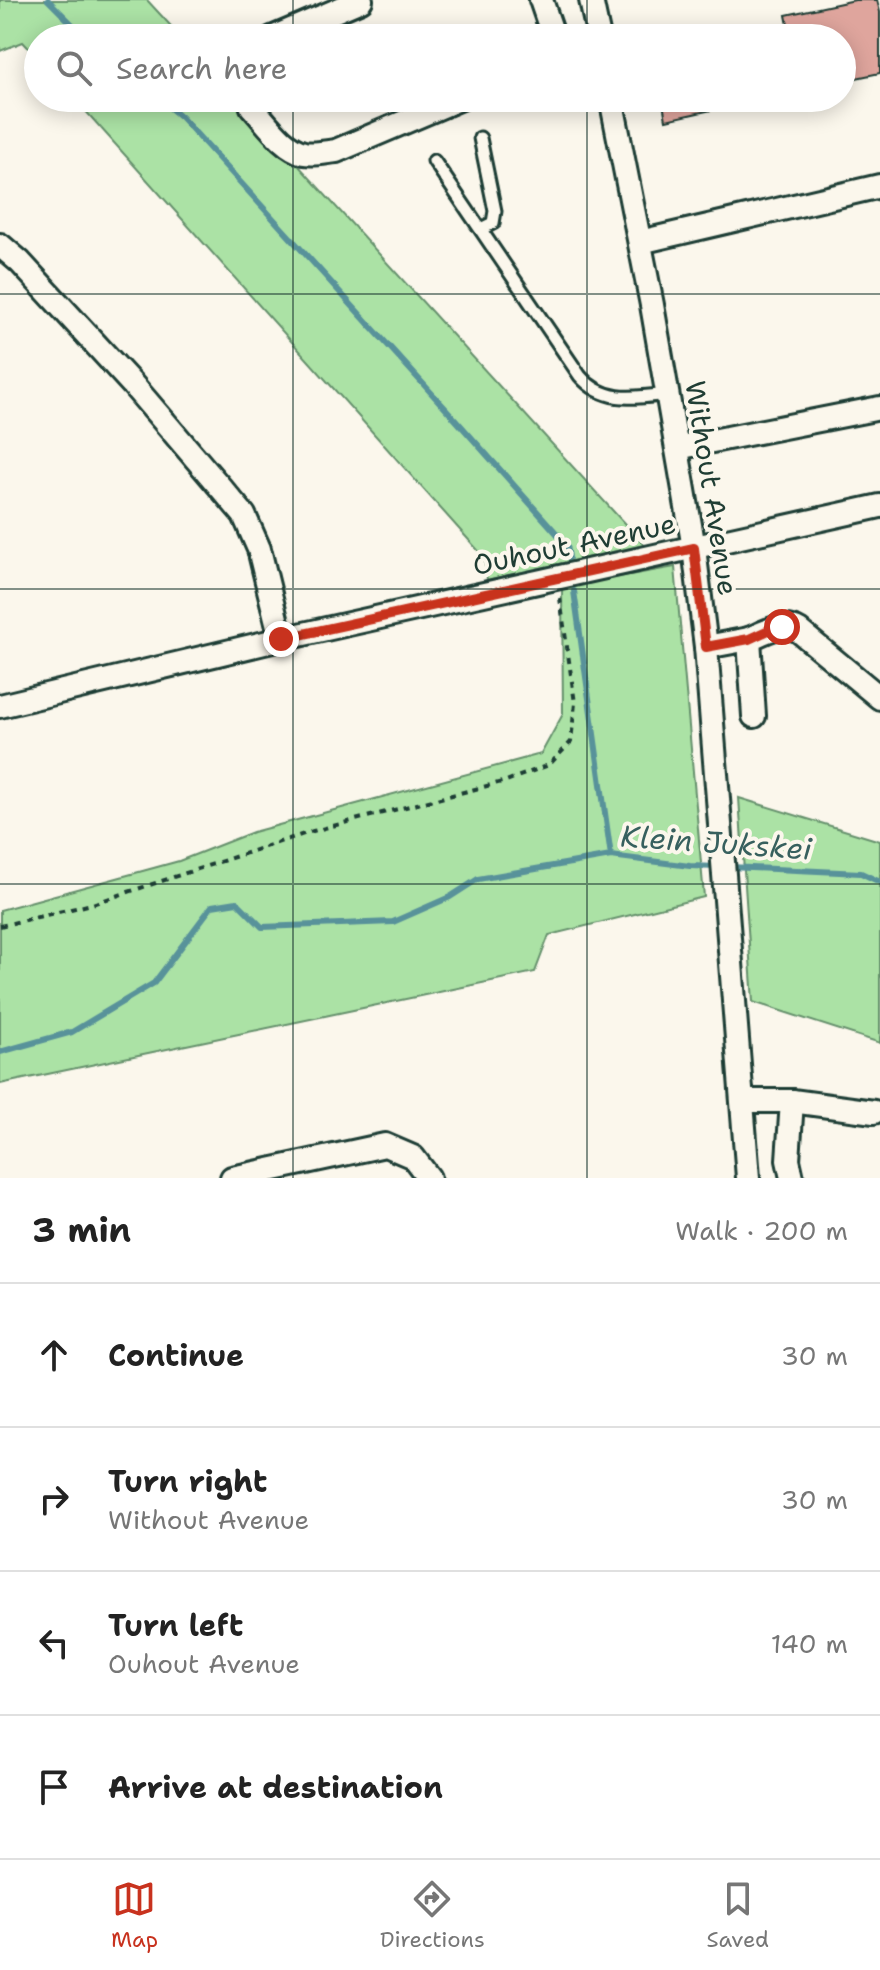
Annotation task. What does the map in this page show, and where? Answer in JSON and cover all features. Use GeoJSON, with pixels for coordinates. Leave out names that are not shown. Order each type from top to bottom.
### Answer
{"type":"FeatureCollection","features":[{"type":"Feature","properties":{"kind":"street"},"geometry":{"type":"LineString","coordinates":[[305,24],[361,0]]}},
{"type":"Feature","properties":{"kind":"street"},"geometry":{"type":"LineString","coordinates":[[541,0],[549,24]]}},
{"type":"Feature","properties":{"kind":"street"},"geometry":{"type":"LineString","coordinates":[[591,0],[596,24]]}},
{"type":"Feature","properties":{"kind":"street"},"geometry":{"type":"LineString","coordinates":[[257,112],[293,149],[305,153],[336,151],[428,112]]}},
{"type":"Feature","properties":{"kind":"street","name":"Without Avenue"},"geometry":{"type":"LineString","coordinates":[[614,112],[694,548],[706,647],[748,1178]]}},
{"type":"Feature","properties":{"kind":"street"},"geometry":{"type":"LineString","coordinates":[[640,242],[880,186]]}},
{"type":"Feature","properties":{"kind":"street"},"geometry":{"type":"LineString","coordinates":[[0,245],[20,262],[133,385],[244,515],[259,549],[281,639]]}},
{"type":"Feature","properties":{"kind":"street"},"geometry":{"type":"LineString","coordinates":[[677,448],[880,408]]}},
{"type":"Feature","properties":{"kind":"street","name":"Ouhout Avenue"},"geometry":{"type":"LineString","coordinates":[[0,706],[281,639],[880,506]]}},
{"type":"Feature","properties":{"kind":"street"},"geometry":{"type":"LineString","coordinates":[[706,647],[749,639],[771,629],[792,627],[880,698]]}},
{"type":"Feature","properties":{"kind":"street"},"geometry":{"type":"LineString","coordinates":[[749,639],[754,716]]}},
{"type":"Feature","properties":{"kind":"street"},"geometry":{"type":"LineString","coordinates":[[743,1101],[792,1101],[874,1112]]}},
{"type":"Feature","properties":{"kind":"street"},"geometry":{"type":"LineString","coordinates":[[792,1101],[788,1160],[792,1178]]}},
{"type":"Feature","properties":{"kind":"street"},"geometry":{"type":"LineString","coordinates":[[232,1178],[385,1145],[413,1157],[429,1178]]}},
{"type":"Feature","properties":{"kind":"lane"},"geometry":{"type":"LineString","coordinates":[[480,138],[495,211],[493,223],[481,229]]}},
{"type":"Feature","properties":{"kind":"lane"},"geometry":{"type":"LineString","coordinates":[[434,161],[590,387],[628,399],[668,394]]}},
{"type":"Feature","properties":{"kind":"path"},"geometry":{"type":"LineString","coordinates":[[0,926],[92,904],[313,831],[506,781],[549,765],[571,742],[575,703],[557,578]]}},
{"type":"Feature","properties":{"kind":"green space"},"geometry":{"type":"Polygon","coordinates":[[[0,0],[147,0],[169,24],[24,24],[24,43],[0,51],[0,0]]]}},
{"type":"Feature","properties":{"kind":"green space"},"geometry":{"type":"Polygon","coordinates":[[[87,112],[250,112],[644,545],[487,580],[484,557],[87,112]]]}},
{"type":"Feature","properties":{"kind":"green space"},"geometry":{"type":"Polygon","coordinates":[[[675,567],[704,897],[549,935],[535,972],[0,1084],[0,910],[179,861],[253,832],[541,754],[563,714],[562,587],[675,567]]]}},
{"type":"Feature","properties":{"kind":"green space"},"geometry":{"type":"Polygon","coordinates":[[[739,798],[880,841],[880,1043],[753,1002],[739,798]]]}},
{"type":"Feature","properties":{"kind":"building"},"geometry":{"type":"Polygon","coordinates":[[[855,0],[877,0],[880,12],[880,73],[856,78],[856,24],[788,24],[786,15],[855,0]]]}},
{"type":"Feature","properties":{"kind":"building"},"geometry":{"type":"Polygon","coordinates":[[[665,112],[702,112],[666,120],[665,112]]]}},
{"type":"Feature","properties":{"kind":"waterway"},"geometry":{"type":"LineString","coordinates":[[48,0],[72,24]]}},
{"type":"Feature","properties":{"kind":"waterway"},"geometry":{"type":"LineString","coordinates":[[175,112],[567,545],[569,558]]}},
{"type":"Feature","properties":{"kind":"waterway"},"geometry":{"type":"LineString","coordinates":[[574,591],[611,856]]}},
{"type":"Feature","properties":{"kind":"waterway","name":"Klein Jukskei"},"geometry":{"type":"LineString","coordinates":[[0,1052],[72,1032],[154,983],[212,906],[237,902],[262,927],[393,922],[450,897],[478,879],[611,856],[718,867]]}},
{"type":"Feature","properties":{"kind":"waterway","name":"Klein Jukskei"},"geometry":{"type":"LineString","coordinates":[[729,867],[861,873],[880,882]]}},
{"type":"Feature","properties":{"kind":"route"},"geometry":{"type":"LineString","coordinates":[[281,639],[694,548],[706,647],[749,639],[782,627]]}}]}
